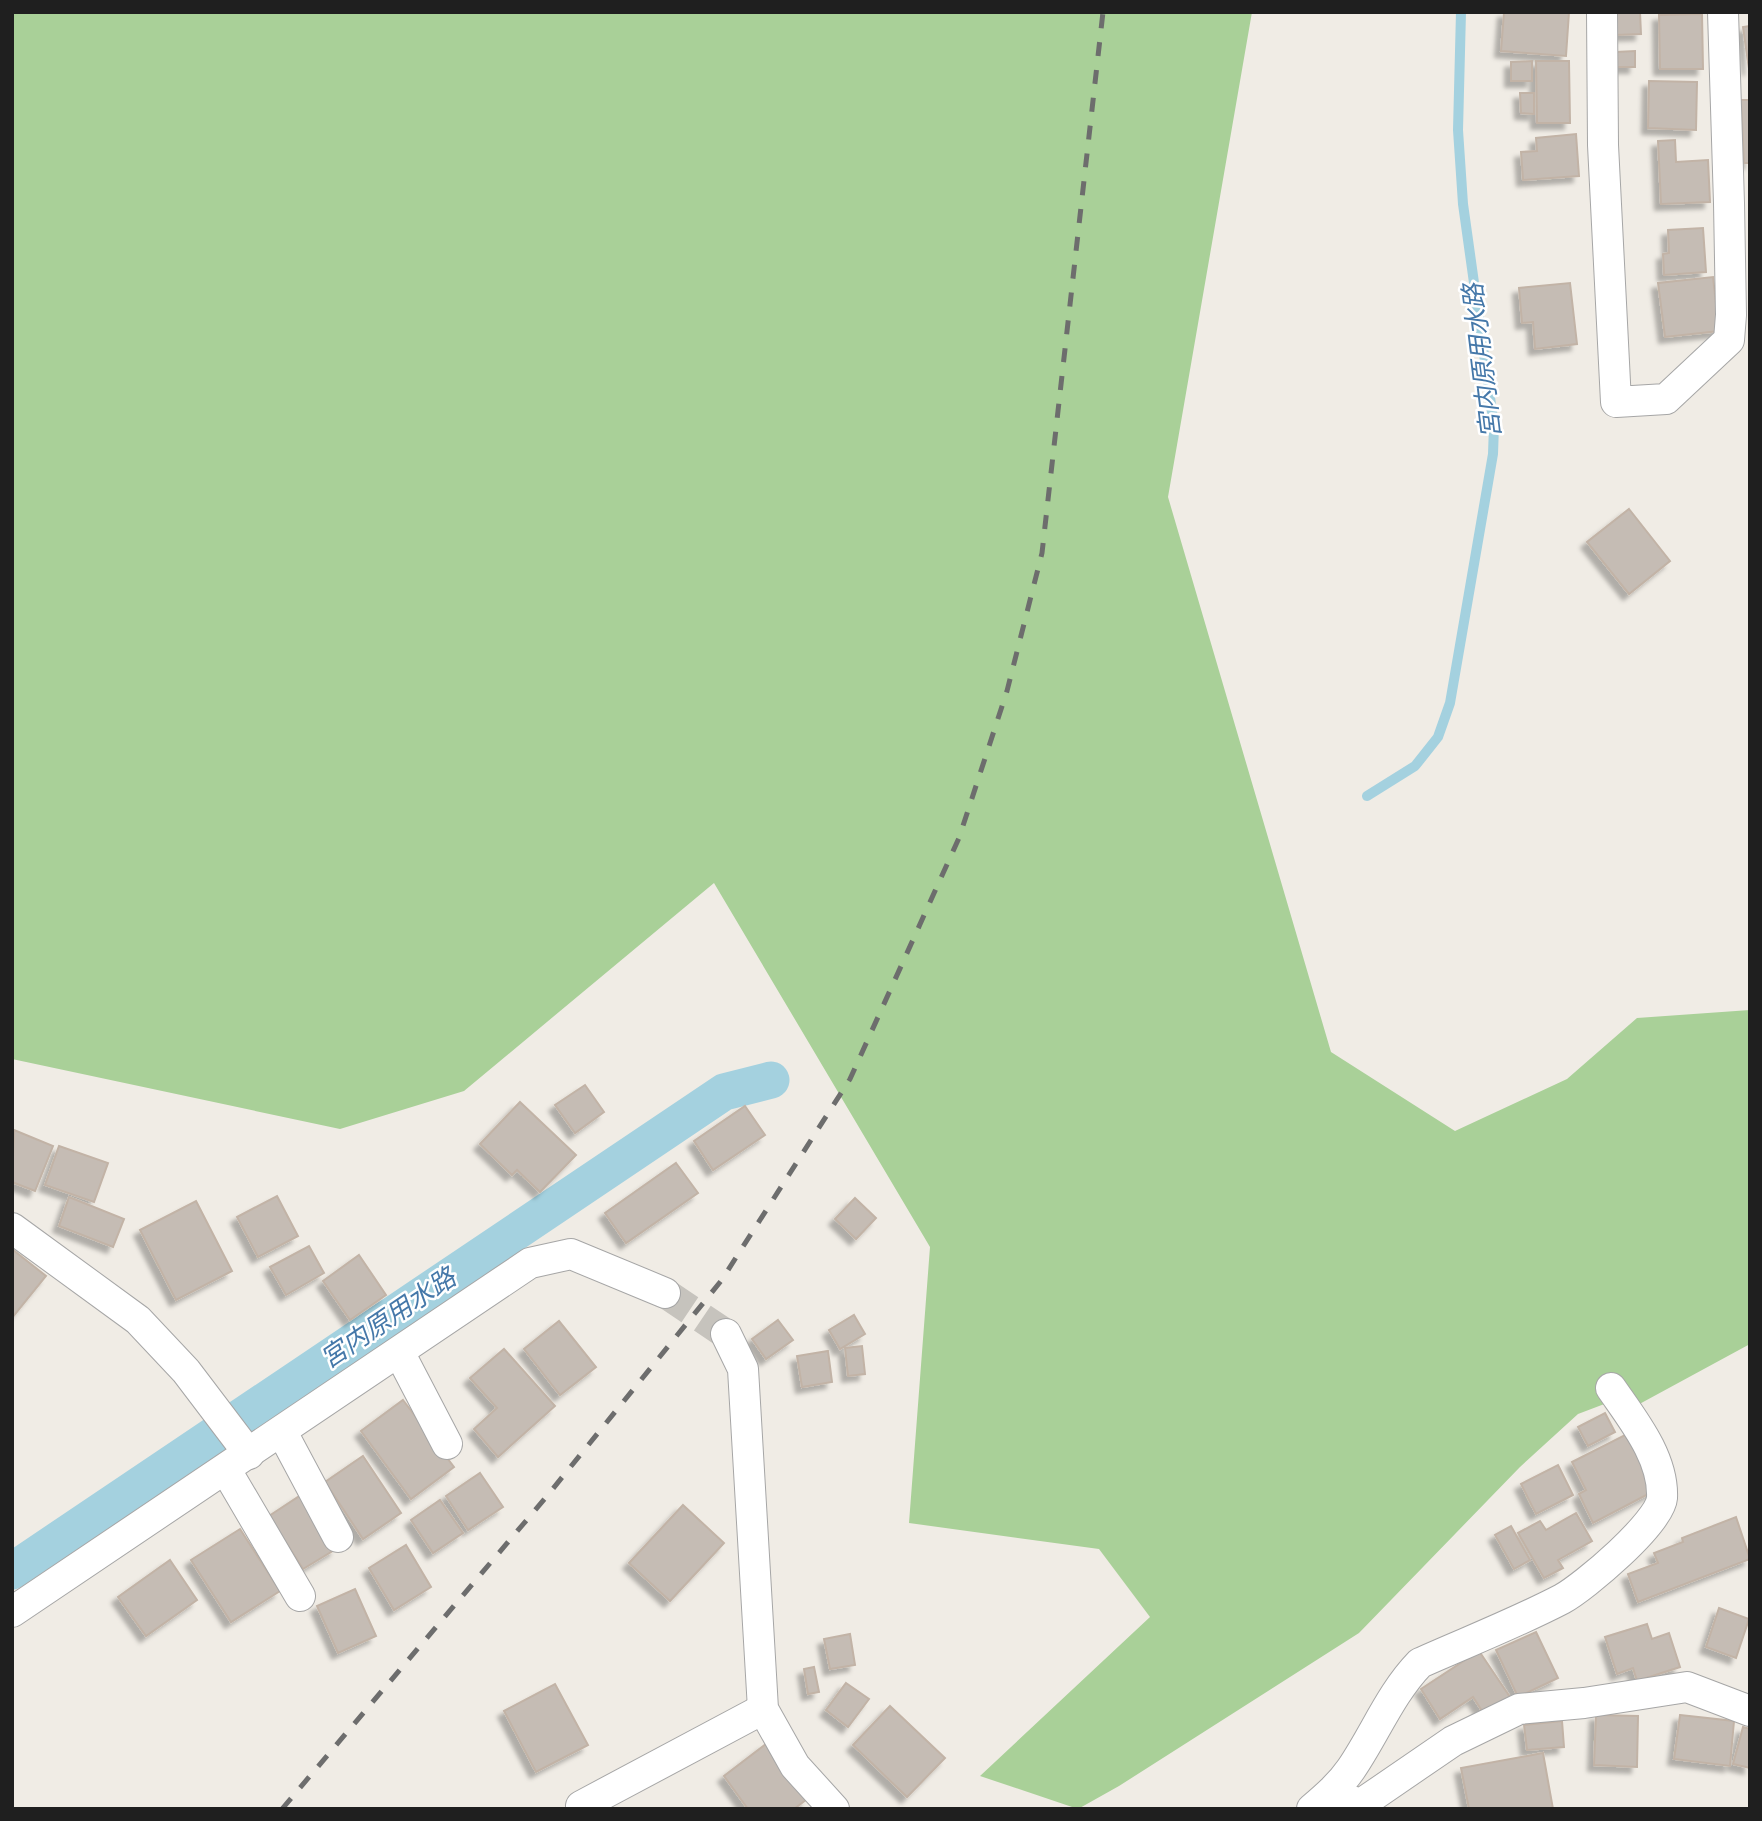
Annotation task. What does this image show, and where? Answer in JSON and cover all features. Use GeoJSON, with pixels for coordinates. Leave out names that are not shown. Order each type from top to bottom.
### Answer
{"type":"FeatureCollection","features":[{"type":"Feature","properties":{"kind":"street"},"geometry":{"type":"LineString","coordinates":[[1602,12],[1603,145],[1616,402],[1666,399],[1728,340],[1731,314],[1723,12]]}},
{"type":"Feature","properties":{"kind":"street"},"geometry":{"type":"LineString","coordinates":[[12,1228],[138,1320],[186,1371],[216,1409],[300,1596]]}},
{"type":"Feature","properties":{"kind":"street"},"geometry":{"type":"LineString","coordinates":[[12,1612],[239,1456],[282,1432],[530,1263],[571,1254],[665,1293]]}},
{"type":"Feature","properties":{"kind":"street"},"geometry":{"type":"LineString","coordinates":[[726,1334],[743,1368],[763,1709],[796,1766],[835,1809]]}},
{"type":"Feature","properties":{"kind":"street"},"geometry":{"type":"LineString","coordinates":[[400,1352],[447,1444]]}},
{"type":"Feature","properties":{"kind":"street"},"geometry":{"type":"LineString","coordinates":[[1321,1802],[1350,1770],[1402,1681],[1420,1663],[1564,1598],[1641,1534],[1662,1502],[1661,1475],[1637,1426],[1611,1388]]}},
{"type":"Feature","properties":{"kind":"street"},"geometry":{"type":"LineString","coordinates":[[282,1432],[338,1537]]}},
{"type":"Feature","properties":{"kind":"street"},"geometry":{"type":"LineString","coordinates":[[1321,1802],[1361,1804],[1453,1741],[1519,1709],[1584,1703],[1687,1687],[1750,1711]]}},
{"type":"Feature","properties":{"kind":"street"},"geometry":{"type":"LineString","coordinates":[[581,1806],[763,1709]]}},
{"type":"Feature","properties":{"kind":"green space"},"geometry":{"type":"Polygon","coordinates":[[[12,12],[1252,12],[1168,497],[1331,1052],[1455,1131],[1567,1079],[1637,1018],[1750,1010],[1750,1344],[1621,1414],[1607,1403],[1578,1414],[1520,1467],[1359,1633],[1119,1786],[1078,1809],[980,1776],[1150,1617],[1099,1549],[909,1523],[930,1247],[714,883],[464,1091],[340,1129],[12,1059],[12,12]]]}},
{"type":"Feature","properties":{"kind":"building"},"geometry":{"type":"Polygon","coordinates":[[[1504,12],[1569,12],[1566,56],[1501,51],[1504,12]]]}},
{"type":"Feature","properties":{"kind":"building"},"geometry":{"type":"Polygon","coordinates":[[[1614,12],[1640,12],[1641,34],[1615,35],[1614,12]]]}},
{"type":"Feature","properties":{"kind":"building"},"geometry":{"type":"Polygon","coordinates":[[[1702,14],[1703,69],[1660,69],[1659,15],[1702,14]]]}},
{"type":"Feature","properties":{"kind":"building"},"geometry":{"type":"Polygon","coordinates":[[[1750,26],[1750,69],[1749,69],[1743,27],[1750,26]]]}},
{"type":"Feature","properties":{"kind":"building"},"geometry":{"type":"Polygon","coordinates":[[[1635,51],[1635,67],[1616,67],[1616,52],[1635,51]]]}},
{"type":"Feature","properties":{"kind":"building"},"geometry":{"type":"Polygon","coordinates":[[[1532,61],[1532,81],[1511,81],[1511,62],[1532,61]]]}},
{"type":"Feature","properties":{"kind":"building"},"geometry":{"type":"Polygon","coordinates":[[[1536,61],[1569,61],[1570,123],[1537,123],[1536,61]]]}},
{"type":"Feature","properties":{"kind":"building"},"geometry":{"type":"Polygon","coordinates":[[[1649,81],[1697,82],[1696,130],[1648,128],[1649,81]]]}},
{"type":"Feature","properties":{"kind":"building"},"geometry":{"type":"Polygon","coordinates":[[[1520,93],[1534,93],[1534,114],[1521,113],[1520,93]]]}},
{"type":"Feature","properties":{"kind":"building"},"geometry":{"type":"Polygon","coordinates":[[[1741,100],[1750,100],[1750,163],[1744,163],[1741,100]]]}},
{"type":"Feature","properties":{"kind":"building"},"geometry":{"type":"Polygon","coordinates":[[[1576,134],[1579,176],[1523,180],[1521,152],[1537,151],[1536,138],[1576,134]]]}},
{"type":"Feature","properties":{"kind":"building"},"geometry":{"type":"Polygon","coordinates":[[[1675,140],[1676,162],[1708,160],[1710,202],[1661,204],[1658,141],[1675,140]]]}},
{"type":"Feature","properties":{"kind":"building"},"geometry":{"type":"Polygon","coordinates":[[[1703,228],[1706,272],[1664,275],[1663,254],[1669,253],[1668,230],[1703,228]]]}},
{"type":"Feature","properties":{"kind":"building"},"geometry":{"type":"Polygon","coordinates":[[[1713,277],[1719,331],[1665,337],[1658,283],[1713,277]]]}},
{"type":"Feature","properties":{"kind":"building"},"geometry":{"type":"Polygon","coordinates":[[[1570,283],[1577,344],[1535,349],[1533,322],[1522,323],[1519,288],[1570,283]]]}},
{"type":"Feature","properties":{"kind":"building"},"geometry":{"type":"Polygon","coordinates":[[[1629,509],[1670,561],[1629,594],[1587,542],[1629,509]]]}},
{"type":"Feature","properties":{"kind":"building"},"geometry":{"type":"Polygon","coordinates":[[[585,1085],[604,1112],[575,1133],[555,1105],[585,1085]]]}},
{"type":"Feature","properties":{"kind":"building"},"geometry":{"type":"Polygon","coordinates":[[[520,1102],[576,1155],[540,1192],[517,1170],[512,1175],[480,1144],[520,1102]]]}},
{"type":"Feature","properties":{"kind":"building"},"geometry":{"type":"Polygon","coordinates":[[[745,1106],[765,1135],[713,1170],[694,1141],[745,1106]]]}},
{"type":"Feature","properties":{"kind":"building"},"geometry":{"type":"Polygon","coordinates":[[[14,1130],[53,1146],[35,1191],[12,1182],[14,1130]]]}},
{"type":"Feature","properties":{"kind":"building"},"geometry":{"type":"Polygon","coordinates":[[[59,1146],[108,1163],[94,1202],[45,1185],[59,1146]]]}},
{"type":"Feature","properties":{"kind":"building"},"geometry":{"type":"Polygon","coordinates":[[[676,1163],[698,1193],[626,1243],[605,1213],[676,1163]]]}},
{"type":"Feature","properties":{"kind":"building"},"geometry":{"type":"Polygon","coordinates":[[[277,1196],[298,1236],[258,1257],[237,1217],[277,1196]]]}},
{"type":"Feature","properties":{"kind":"building"},"geometry":{"type":"Polygon","coordinates":[[[69,1197],[124,1219],[113,1247],[59,1226],[69,1197]]]}},
{"type":"Feature","properties":{"kind":"building"},"geometry":{"type":"Polygon","coordinates":[[[855,1198],[876,1218],[856,1239],[835,1219],[855,1198]]]}},
{"type":"Feature","properties":{"kind":"building"},"geometry":{"type":"Polygon","coordinates":[[[196,1201],[232,1271],[176,1300],[140,1230],[196,1201]]]}},
{"type":"Feature","properties":{"kind":"building"},"geometry":{"type":"Polygon","coordinates":[[[309,1246],[324,1273],[286,1295],[270,1267],[309,1246]]]}},
{"type":"Feature","properties":{"kind":"building"},"geometry":{"type":"Polygon","coordinates":[[[12,1249],[46,1276],[12,1318],[12,1249]]]}},
{"type":"Feature","properties":{"kind":"building"},"geometry":{"type":"Polygon","coordinates":[[[359,1255],[386,1295],[350,1320],[323,1281],[359,1255]]]}},
{"type":"Feature","properties":{"kind":"building"},"geometry":{"type":"Polygon","coordinates":[[[854,1315],[865,1334],[840,1349],[829,1330],[854,1315]]]}},
{"type":"Feature","properties":{"kind":"building"},"geometry":{"type":"Polygon","coordinates":[[[778,1320],[793,1340],[766,1359],[752,1339],[778,1320]]]}},
{"type":"Feature","properties":{"kind":"building"},"geometry":{"type":"Polygon","coordinates":[[[559,1321],[596,1367],[560,1395],[524,1349],[559,1321]]]}},
{"type":"Feature","properties":{"kind":"building"},"geometry":{"type":"Polygon","coordinates":[[[862,1346],[865,1374],[848,1376],[845,1348],[862,1346]]]}},
{"type":"Feature","properties":{"kind":"building"},"geometry":{"type":"Polygon","coordinates":[[[504,1349],[555,1406],[498,1457],[474,1429],[497,1408],[470,1378],[504,1349]]]}},
{"type":"Feature","properties":{"kind":"building"},"geometry":{"type":"Polygon","coordinates":[[[828,1351],[832,1382],[802,1387],[797,1356],[828,1351]]]}},
{"type":"Feature","properties":{"kind":"building"},"geometry":{"type":"Polygon","coordinates":[[[403,1400],[454,1467],[411,1499],[361,1431],[403,1400]]]}},
{"type":"Feature","properties":{"kind":"building"},"geometry":{"type":"Polygon","coordinates":[[[1605,1413],[1615,1432],[1588,1446],[1578,1427],[1605,1413]]]}},
{"type":"Feature","properties":{"kind":"building"},"geometry":{"type":"Polygon","coordinates":[[[1627,1434],[1656,1490],[1593,1523],[1579,1494],[1586,1490],[1572,1462],[1627,1434]]]}},
{"type":"Feature","properties":{"kind":"building"},"geometry":{"type":"Polygon","coordinates":[[[363,1456],[401,1513],[363,1539],[325,1482],[363,1456]]]}},
{"type":"Feature","properties":{"kind":"building"},"geometry":{"type":"Polygon","coordinates":[[[1558,1465],[1573,1495],[1536,1514],[1521,1484],[1558,1465]]]}},
{"type":"Feature","properties":{"kind":"building"},"geometry":{"type":"Polygon","coordinates":[[[480,1473],[503,1507],[468,1530],[446,1496],[480,1473]]]}},
{"type":"Feature","properties":{"kind":"building"},"geometry":{"type":"Polygon","coordinates":[[[301,1495],[336,1549],[303,1569],[269,1516],[301,1495]]]}},
{"type":"Feature","properties":{"kind":"building"},"geometry":{"type":"Polygon","coordinates":[[[440,1500],[463,1533],[433,1553],[411,1520],[440,1500]]]}},
{"type":"Feature","properties":{"kind":"building"},"geometry":{"type":"Polygon","coordinates":[[[683,1505],[724,1543],[670,1601],[629,1563],[683,1505]]]}},
{"type":"Feature","properties":{"kind":"building"},"geometry":{"type":"Polygon","coordinates":[[[1576,1513],[1592,1541],[1558,1560],[1563,1568],[1544,1578],[1518,1533],[1540,1521],[1546,1530],[1576,1513]]]}},
{"type":"Feature","properties":{"kind":"building"},"geometry":{"type":"Polygon","coordinates":[[[1736,1517],[1750,1559],[1638,1602],[1628,1574],[1658,1563],[1654,1553],[1683,1542],[1682,1538],[1736,1517]]]}},
{"type":"Feature","properties":{"kind":"building"},"geometry":{"type":"Polygon","coordinates":[[[1511,1526],[1530,1560],[1514,1569],[1495,1535],[1511,1526]]]}},
{"type":"Feature","properties":{"kind":"building"},"geometry":{"type":"Polygon","coordinates":[[[240,1529],[280,1591],[231,1622],[191,1560],[240,1529]]]}},
{"type":"Feature","properties":{"kind":"building"},"geometry":{"type":"Polygon","coordinates":[[[406,1545],[431,1587],[394,1610],[369,1568],[406,1545]]]}},
{"type":"Feature","properties":{"kind":"building"},"geometry":{"type":"Polygon","coordinates":[[[170,1560],[197,1600],[146,1636],[118,1597],[170,1560]]]}},
{"type":"Feature","properties":{"kind":"building"},"geometry":{"type":"Polygon","coordinates":[[[355,1589],[376,1636],[338,1653],[317,1606],[355,1589]]]}},
{"type":"Feature","properties":{"kind":"building"},"geometry":{"type":"Polygon","coordinates":[[[1719,1608],[1749,1619],[1736,1658],[1706,1647],[1719,1608]]]}},
{"type":"Feature","properties":{"kind":"building"},"geometry":{"type":"Polygon","coordinates":[[[1647,1624],[1652,1639],[1669,1633],[1680,1667],[1637,1681],[1633,1668],[1617,1674],[1605,1637],[1647,1624]]]}},
{"type":"Feature","properties":{"kind":"building"},"geometry":{"type":"Polygon","coordinates":[[[1536,1632],[1558,1678],[1518,1697],[1496,1650],[1536,1632]]]}},
{"type":"Feature","properties":{"kind":"building"},"geometry":{"type":"Polygon","coordinates":[[[850,1634],[855,1665],[830,1669],[824,1639],[850,1634]]]}},
{"type":"Feature","properties":{"kind":"building"},"geometry":{"type":"Polygon","coordinates":[[[1479,1651],[1510,1697],[1484,1714],[1473,1697],[1440,1719],[1421,1689],[1479,1651]]]}},
{"type":"Feature","properties":{"kind":"building"},"geometry":{"type":"Polygon","coordinates":[[[814,1667],[819,1692],[808,1694],[804,1669],[814,1667]]]}},
{"type":"Feature","properties":{"kind":"building"},"geometry":{"type":"Polygon","coordinates":[[[846,1683],[869,1699],[848,1727],[826,1710],[846,1683]]]}},
{"type":"Feature","properties":{"kind":"building"},"geometry":{"type":"Polygon","coordinates":[[[555,1684],[588,1745],[536,1772],[504,1711],[555,1684]]]}},
{"type":"Feature","properties":{"kind":"building"},"geometry":{"type":"Polygon","coordinates":[[[890,1706],[945,1758],[907,1797],[853,1745],[890,1706]]]}},
{"type":"Feature","properties":{"kind":"building"},"geometry":{"type":"Polygon","coordinates":[[[1596,1715],[1638,1716],[1637,1767],[1594,1765],[1596,1715]]]}},
{"type":"Feature","properties":{"kind":"building"},"geometry":{"type":"Polygon","coordinates":[[[1680,1715],[1734,1721],[1730,1766],[1674,1759],[1680,1715]]]}},
{"type":"Feature","properties":{"kind":"building"},"geometry":{"type":"Polygon","coordinates":[[[1562,1721],[1564,1747],[1527,1750],[1524,1725],[1562,1721]]]}},
{"type":"Feature","properties":{"kind":"building"},"geometry":{"type":"Polygon","coordinates":[[[1743,1727],[1750,1729],[1750,1768],[1733,1764],[1743,1727]]]}},
{"type":"Feature","properties":{"kind":"building"},"geometry":{"type":"Polygon","coordinates":[[[766,1744],[807,1799],[794,1809],[748,1809],[724,1776],[766,1744]]]}},
{"type":"Feature","properties":{"kind":"building"},"geometry":{"type":"Polygon","coordinates":[[[1543,1753],[1553,1809],[1469,1809],[1461,1768],[1543,1753]]]}},
{"type":"Feature","properties":{"kind":"waterway","name":"宮内原用水路"},"geometry":{"type":"LineString","coordinates":[[1367,796],[1415,766],[1438,737],[1450,703],[1493,454],[1494,426],[1463,204],[1458,130],[1461,12]]}},
{"type":"Feature","properties":{"kind":"waterway","name":"宮内原用水路"},"geometry":{"type":"LineString","coordinates":[[12,1571],[724,1092],[771,1080]]}},
{"type":"Feature","properties":{"kind":"tunnel"},"geometry":{"type":"LineString","coordinates":[[665,1293],[726,1334]]}},
{"type":"Feature","properties":{"kind":"railway"},"geometry":{"type":"LineString","coordinates":[[282,1809],[547,1496],[721,1281],[850,1079],[959,838],[1007,691],[1042,553],[1103,12]]}}]}
